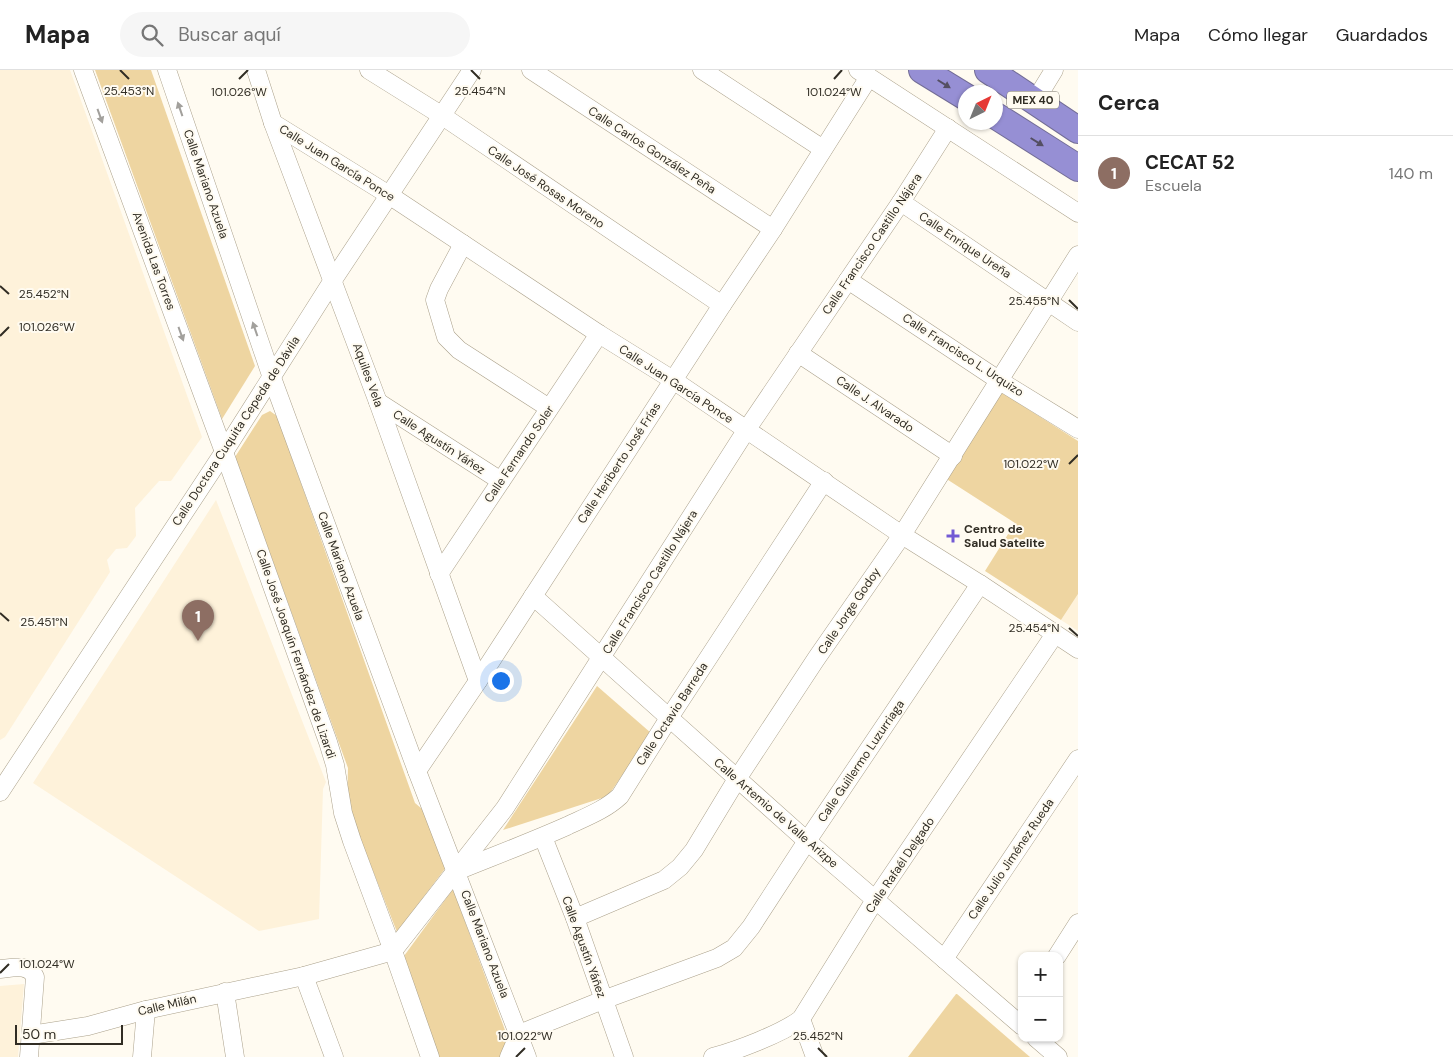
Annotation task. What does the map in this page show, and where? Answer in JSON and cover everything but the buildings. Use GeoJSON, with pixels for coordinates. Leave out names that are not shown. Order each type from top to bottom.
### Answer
{"type":"FeatureCollection","features":[{"type":"Feature","properties":{"kind":"highway"},"geometry":{"type":"LineString","coordinates":[[922,70],[958,92]]}},
{"type":"Feature","properties":{"kind":"highway","name":"MEX 40"},"geometry":{"type":"LineString","coordinates":[[1002,74],[1035,101],[1078,130]]}},
{"type":"Feature","properties":{"kind":"highway","name":"MEX 40"},"geometry":{"type":"LineString","coordinates":[[1003,120],[1078,168]]}},
{"type":"Feature","properties":{"kind":"street","name":"Avenida Las Torres"},"geometry":{"type":"LineString","coordinates":[[84,70],[224,452]]}},
{"type":"Feature","properties":{"kind":"street","name":"Calle Mariano Azuela"},"geometry":{"type":"LineString","coordinates":[[167,70],[271,375],[417,771],[527,1057]]}},
{"type":"Feature","properties":{"kind":"street","name":"Aquiles Vela"},"geometry":{"type":"LineString","coordinates":[[256,70],[272,123],[378,402],[478,681]]}},
{"type":"Feature","properties":{"kind":"street","name":"Calle José Rosas Moreno"},"geometry":{"type":"LineString","coordinates":[[369,70],[441,115],[722,305]]}},
{"type":"Feature","properties":{"kind":"street","name":"Calle Doctora Cuquita Cepeda de Dávila"},"geometry":{"type":"LineString","coordinates":[[0,792],[224,452],[332,280],[472,70]]}},
{"type":"Feature","properties":{"kind":"street","name":"Calle Carlos González Peña"},"geometry":{"type":"LineString","coordinates":[[531,70],[773,229]]}},
{"type":"Feature","properties":{"kind":"street"},"geometry":{"type":"LineString","coordinates":[[702,70],[823,149]]}},
{"type":"Feature","properties":{"kind":"street"},"geometry":{"type":"LineString","coordinates":[[1035,101],[1054,70]]}},
{"type":"Feature","properties":{"kind":"street","name":"Calle Heriberto José Frías"},"geometry":{"type":"LineString","coordinates":[[417,771],[478,681],[773,229],[823,149],[863,74]]}},
{"type":"Feature","properties":{"kind":"street"},"geometry":{"type":"LineString","coordinates":[[863,74],[1078,213]]}},
{"type":"Feature","properties":{"kind":"street","name":"Calle Juan García Ponce"},"geometry":{"type":"LineString","coordinates":[[272,123],[388,195],[599,334],[673,380],[902,535],[1078,649]]}},
{"type":"Feature","properties":{"kind":"street","name":"Calle Francisco Castillo Nájera"},"geometry":{"type":"LineString","coordinates":[[393,951],[505,808],[747,429],[901,202],[948,128]]}},
{"type":"Feature","properties":{"kind":"street","name":"Calle Enrique Ureña"},"geometry":{"type":"LineString","coordinates":[[901,202],[1078,322]]}},
{"type":"Feature","properties":{"kind":"street"},"geometry":{"type":"LineString","coordinates":[[463,244],[436,295],[436,307],[446,337],[453,346],[549,408]]}},
{"type":"Feature","properties":{"kind":"street","name":"Calle Jorge Godoy"},"geometry":{"type":"LineString","coordinates":[[575,918],[664,880],[680,867],[694,850],[737,779],[816,659],[902,535],[953,456],[1078,255]]}},
{"type":"Feature","properties":{"kind":"street","name":"Calle Francisco L. Urquizo"},"geometry":{"type":"LineString","coordinates":[[848,280],[1000,381],[1078,429]]}},
{"type":"Feature","properties":{"kind":"street","name":"Calle Fernando Soler"},"geometry":{"type":"LineString","coordinates":[[439,574],[599,334]]}},
{"type":"Feature","properties":{"kind":"street","name":"Calle J. Alvarado"},"geometry":{"type":"LineString","coordinates":[[798,353],[953,456]]}},
{"type":"Feature","properties":{"kind":"street","name":"Calle Agustín Yáñez"},"geometry":{"type":"LineString","coordinates":[[378,402],[501,481]]}},
{"type":"Feature","properties":{"kind":"street","name":"Calle José Joaquín Fernández de Lizardi"},"geometry":{"type":"LineString","coordinates":[[224,452],[328,742],[335,764],[344,813],[352,841],[430,1057]]}},
{"type":"Feature","properties":{"kind":"street","name":"Calle Octavio Barreda"},"geometry":{"type":"LineString","coordinates":[[457,871],[542,837],[599,811],[620,796],[824,481]]}},
{"type":"Feature","properties":{"kind":"street","name":"Calle Guillermo Luzurriaga"},"geometry":{"type":"LineString","coordinates":[[519,1034],[603,1000],[717,958],[734,948],[751,927],[980,584]]}},
{"type":"Feature","properties":{"kind":"street","name":"Calle Artemio de Valle Arizpe"},"geometry":{"type":"LineString","coordinates":[[533,596],[807,841],[944,959],[1018,1017]]}},
{"type":"Feature","properties":{"kind":"street","name":"Calle Rafaél Delgado"},"geometry":{"type":"LineString","coordinates":[[716,1057],[784,1029],[801,1019],[832,972],[875,900],[1055,634]]}},
{"type":"Feature","properties":{"kind":"street","name":"Calle Julio Jiménez Rueda"},"geometry":{"type":"LineString","coordinates":[[944,959],[1078,760]]}},
{"type":"Feature","properties":{"kind":"street","name":"Calle Agustín Yáñez"},"geometry":{"type":"LineString","coordinates":[[542,837],[575,918],[624,1057]]}},
{"type":"Feature","properties":{"kind":"street"},"geometry":{"type":"LineString","coordinates":[[1060,952],[1078,923]]}},
{"type":"Feature","properties":{"kind":"street"},"geometry":{"type":"LineString","coordinates":[[334,1057],[304,976],[393,951]]}},
{"type":"Feature","properties":{"kind":"street"},"geometry":{"type":"LineString","coordinates":[[0,969],[25,968],[34,973],[35,976],[29,1057]]}},
{"type":"Feature","properties":{"kind":"street","name":"Calle Milán"},"geometry":{"type":"LineString","coordinates":[[32,1035],[88,1026],[146,1010],[304,976]]}},
{"type":"Feature","properties":{"kind":"street"},"geometry":{"type":"LineString","coordinates":[[225,992],[235,1057]]}},
{"type":"Feature","properties":{"kind":"street"},"geometry":{"type":"LineString","coordinates":[[142,1057],[146,1010]]}},
{"type":"Feature","properties":{"kind":"street"},"geometry":{"type":"LineString","coordinates":[[801,1019],[815,1057]]}},
{"type":"Feature","properties":{"kind":"street"},"geometry":{"type":"LineString","coordinates":[[509,1057],[519,1034]]}},
{"type":"Feature","properties":{"kind":"street"},"geometry":{"type":"LineString","coordinates":[[1041,1042],[1058,1057]]}},
{"type":"Feature","properties":{"kind":"shaded area"},"geometry":{"type":"Polygon","coordinates":[[[0,70],[70,70],[202,437],[171,481],[159,481],[135,508],[136,536],[127,548],[116,549],[107,560],[110,572],[5,737],[0,740],[0,70]]]}},
{"type":"Feature","properties":{"kind":"shaded area"},"geometry":{"type":"Polygon","coordinates":[[[95,70],[151,70],[255,366],[222,419],[95,70]]]}},
{"type":"Feature","properties":{"kind":"shaded area"},"geometry":{"type":"Polygon","coordinates":[[[1001,392],[1078,441],[1078,594],[1061,620],[985,571],[1015,523],[945,478],[1001,392]]]}},
{"type":"Feature","properties":{"kind":"shaded area"},"geometry":{"type":"Polygon","coordinates":[[[270,411],[277,416],[415,803],[428,814],[447,866],[397,932],[347,805],[348,768],[235,457],[262,415],[270,411]]]}},
{"type":"Feature","properties":{"kind":"shaded area"},"geometry":{"type":"Polygon","coordinates":[[[216,500],[326,782],[323,789],[319,919],[259,931],[33,783],[216,500]]]}},
{"type":"Feature","properties":{"kind":"shaded area"},"geometry":{"type":"Polygon","coordinates":[[[1078,594],[1078,631],[1061,620],[1078,594]]]}},
{"type":"Feature","properties":{"kind":"shaded area"},"geometry":{"type":"Polygon","coordinates":[[[597,686],[651,733],[608,796],[503,830],[597,686]]]}},
{"type":"Feature","properties":{"kind":"shaded area"},"geometry":{"type":"Polygon","coordinates":[[[453,889],[509,1041],[502,1057],[438,1057],[404,956],[453,889]]]}},
{"type":"Feature","properties":{"kind":"shaded area"},"geometry":{"type":"Polygon","coordinates":[[[24,984],[18,1057],[0,1057],[0,986],[24,984]]]}},
{"type":"Feature","properties":{"kind":"shaded area"},"geometry":{"type":"Polygon","coordinates":[[[957,994],[1030,1057],[908,1057],[957,994]]]}},
{"type":"Feature","properties":{"kind":"place","name":"Centro de Salud Satelite"},"geometry":{"type":"Point","coordinates":[953,536]}},
{"type":"Feature","properties":{"kind":"place","name":"CECAT 52"},"geometry":{"type":"Point","coordinates":[198,641]}}]}
